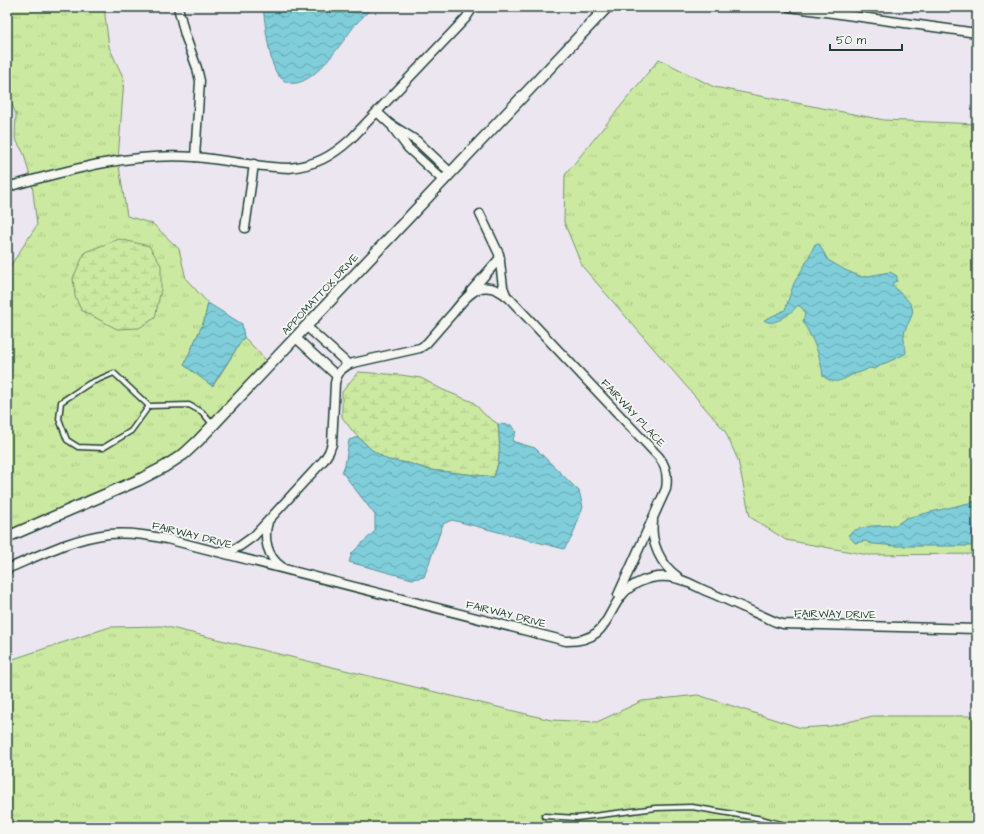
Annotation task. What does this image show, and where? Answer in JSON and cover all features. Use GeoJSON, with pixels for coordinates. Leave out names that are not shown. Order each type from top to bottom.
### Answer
{"type":"FeatureCollection","features":[{"type":"Feature","properties":{"kind":"street"},"geometry":{"type":"LineString","coordinates":[[178,7],[200,81],[195,157]]}},
{"type":"Feature","properties":{"kind":"street"},"geometry":{"type":"LineString","coordinates":[[7,187],[103,163],[153,157],[195,157],[289,168],[302,167],[316,163],[340,149],[466,18],[473,7]]}},
{"type":"Feature","properties":{"kind":"street","name":"APPOMATTOX DRIVE"},"geometry":{"type":"LineString","coordinates":[[7,537],[139,480],[164,467],[184,454],[296,338],[607,7]]}},
{"type":"Feature","properties":{"kind":"street"},"geometry":{"type":"LineString","coordinates":[[789,7],[977,34]]}},
{"type":"Feature","properties":{"kind":"street"},"geometry":{"type":"LineString","coordinates":[[377,112],[390,124],[408,148],[444,181]]}},
{"type":"Feature","properties":{"kind":"street"},"geometry":{"type":"LineString","coordinates":[[390,124],[417,141],[451,173]]}},
{"type":"Feature","properties":{"kind":"street"},"geometry":{"type":"LineString","coordinates":[[245,228],[254,164]]}},
{"type":"Feature","properties":{"kind":"street"},"geometry":{"type":"LineString","coordinates":[[480,214],[500,258],[504,292],[509,298]]}},
{"type":"Feature","properties":{"kind":"street","name":"FAIRWAY PLACE"},"geometry":{"type":"LineString","coordinates":[[348,364],[420,348],[426,344],[500,258]]}},
{"type":"Feature","properties":{"kind":"street","name":"FAIRWAY PLACE"},"geometry":{"type":"LineString","coordinates":[[468,295],[478,289],[489,288],[498,290],[509,298],[663,462],[668,481],[666,489],[612,608]]}},
{"type":"Feature","properties":{"kind":"street"},"geometry":{"type":"LineString","coordinates":[[211,551],[225,551],[240,546],[254,536],[324,460],[329,452],[332,444],[335,384],[337,376],[348,364],[306,326]]}},
{"type":"Feature","properties":{"kind":"street"},"geometry":{"type":"LineString","coordinates":[[296,338],[337,376]]}},
{"type":"Feature","properties":{"kind":"street"},"geometry":{"type":"LineString","coordinates":[[657,510],[652,530],[655,544],[666,567],[682,580]]}},
{"type":"Feature","properties":{"kind":"street"},"geometry":{"type":"LineString","coordinates":[[268,522],[266,529],[268,551],[275,562],[288,570]]}},
{"type":"Feature","properties":{"kind":"street","name":"FAIRWAY DRIVE"},"geometry":{"type":"LineString","coordinates":[[7,569],[77,541],[110,534],[123,533],[151,536],[566,641],[578,641],[595,635],[606,622],[612,608],[629,587],[638,582],[664,576],[682,580],[783,624],[977,629]]}},
{"type":"Feature","properties":{"kind":"lane"},"geometry":{"type":"LineString","coordinates":[[149,406],[131,432],[103,448],[78,447],[67,440],[59,419],[61,402],[90,383],[114,373],[149,406],[189,405],[202,412],[213,425]]}},
{"type":"Feature","properties":{"kind":"lane"},"geometry":{"type":"LineString","coordinates":[[544,816],[577,818],[656,808],[692,807],[757,818],[792,827]]}},
{"type":"Feature","properties":{"kind":"green space"},"geometry":{"type":"Polygon","coordinates":[[[7,7],[104,7],[109,47],[124,79],[118,160],[127,216],[153,224],[179,249],[186,279],[208,303],[204,321],[184,365],[213,386],[244,337],[266,360],[194,437],[169,458],[136,475],[7,531],[7,271],[37,225],[32,184],[24,154],[15,138],[16,114],[7,93],[7,7]]]}},
{"type":"Feature","properties":{"kind":"green space"},"geometry":{"type":"Polygon","coordinates":[[[659,59],[714,87],[884,120],[977,124],[977,554],[868,555],[786,540],[750,517],[738,460],[725,431],[582,266],[564,222],[565,175],[659,59]]]}},
{"type":"Feature","properties":{"kind":"green space"},"geometry":{"type":"Polygon","coordinates":[[[119,239],[149,246],[161,265],[161,289],[155,318],[139,328],[117,329],[81,310],[75,296],[73,278],[85,252],[119,239]]]}},
{"type":"Feature","properties":{"kind":"green space"},"geometry":{"type":"Polygon","coordinates":[[[358,372],[421,378],[443,390],[473,402],[485,415],[498,424],[499,450],[498,463],[494,477],[430,470],[408,463],[388,460],[372,450],[354,433],[342,417],[342,392],[358,372]]]}},
{"type":"Feature","properties":{"kind":"green space"},"geometry":{"type":"Polygon","coordinates":[[[163,626],[551,720],[597,722],[642,701],[698,695],[801,728],[831,726],[873,716],[977,716],[977,827],[7,827],[7,661],[110,627],[163,626]]]}},
{"type":"Feature","properties":{"kind":"water"},"geometry":{"type":"Polygon","coordinates":[[[263,7],[373,7],[356,24],[321,68],[310,77],[299,82],[288,82],[278,75],[272,62],[263,7]]]}},
{"type":"Feature","properties":{"kind":"water"},"geometry":{"type":"Polygon","coordinates":[[[815,244],[819,244],[828,260],[845,270],[862,277],[890,272],[897,276],[897,281],[892,283],[910,304],[913,310],[904,334],[906,353],[875,369],[869,368],[834,381],[823,376],[816,348],[803,322],[805,313],[803,309],[798,305],[791,312],[777,321],[768,322],[764,320],[785,310],[794,283],[815,244]]]}},
{"type":"Feature","properties":{"kind":"water"},"geometry":{"type":"Polygon","coordinates":[[[208,303],[242,324],[244,337],[212,386],[184,365],[204,321],[208,303]]]}},
{"type":"Feature","properties":{"kind":"water"},"geometry":{"type":"Polygon","coordinates":[[[498,424],[511,425],[516,432],[512,441],[535,448],[579,491],[583,507],[572,537],[564,549],[452,520],[443,524],[424,577],[412,579],[349,562],[352,553],[375,531],[375,515],[342,472],[345,465],[349,440],[358,437],[372,450],[388,460],[408,463],[430,470],[494,477],[498,464],[499,451],[498,424]]]}},
{"type":"Feature","properties":{"kind":"water"},"geometry":{"type":"Polygon","coordinates":[[[977,501],[977,546],[897,546],[873,544],[865,541],[855,543],[848,535],[855,530],[872,526],[896,525],[906,518],[977,501]]]}}]}
